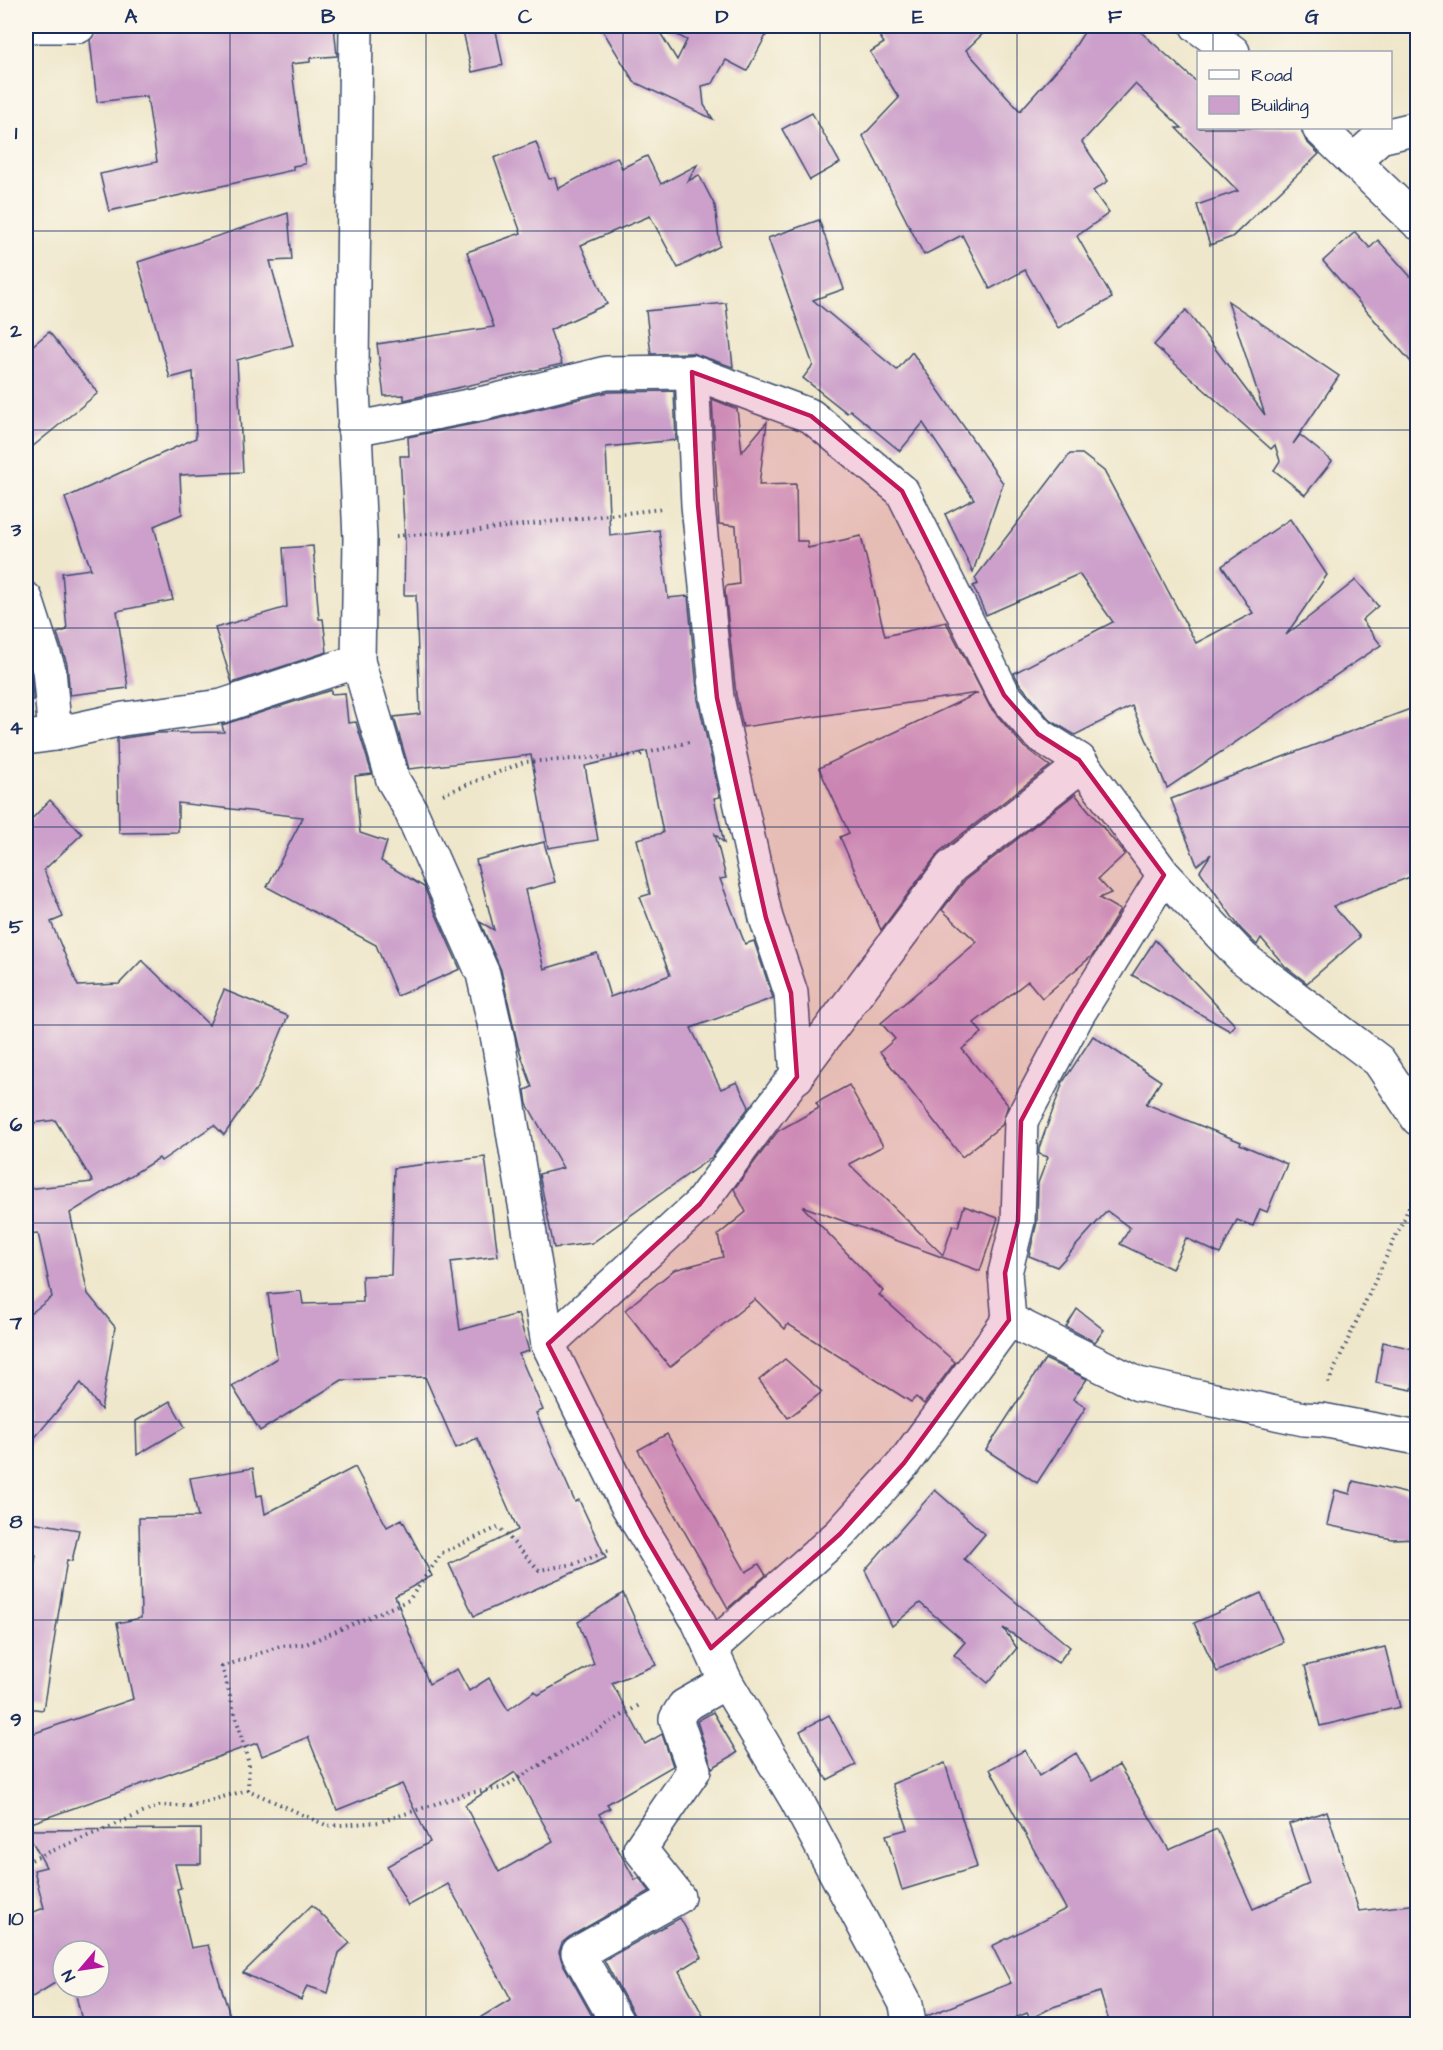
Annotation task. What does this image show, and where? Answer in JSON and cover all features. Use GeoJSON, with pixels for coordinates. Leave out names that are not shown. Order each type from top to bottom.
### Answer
{"type":"FeatureCollection","features":[{"type":"Feature","properties":{"kind":"street"},"geometry":{"type":"LineString","coordinates":[[26,26],[79,26]]}},
{"type":"Feature","properties":{"kind":"street"},"geometry":{"type":"LineString","coordinates":[[357,26],[354,429],[360,538],[358,661],[393,780],[409,807],[483,974],[498,1040],[548,1344],[645,1536],[698,1621],[726,1682],[796,1799],[906,2004],[909,2025]]}},
{"type":"Feature","properties":{"kind":"street"},"geometry":{"type":"LineString","coordinates":[[1197,26],[1232,51]]}},
{"type":"Feature","properties":{"kind":"street"},"geometry":{"type":"LineString","coordinates":[[1353,161],[1380,137],[1418,128]]}},
{"type":"Feature","properties":{"kind":"street"},"geometry":{"type":"LineString","coordinates":[[1320,129],[1418,223]]}},
{"type":"Feature","properties":{"kind":"street"},"geometry":{"type":"LineString","coordinates":[[354,429],[489,402],[606,373],[692,372],[811,416],[902,491],[1004,695],[1038,734],[1079,760],[1164,875],[1243,958],[1379,1061],[1418,1119]]}},
{"type":"Feature","properties":{"kind":"street"},"geometry":{"type":"LineString","coordinates":[[692,372],[698,505],[717,698],[766,918],[791,993],[797,1077]]}},
{"type":"Feature","properties":{"kind":"street"},"geometry":{"type":"LineString","coordinates":[[26,599],[49,670],[40,736],[123,719],[222,706],[358,661]]}},
{"type":"Feature","properties":{"kind":"street"},"geometry":{"type":"LineString","coordinates":[[548,1344],[700,1204],[797,1077],[951,867],[1073,772],[1079,760]]}},
{"type":"Feature","properties":{"kind":"street"},"geometry":{"type":"LineString","coordinates":[[711,1648],[840,1534],[904,1463],[1009,1320],[1005,1273],[1018,1221],[1021,1121],[1078,1014],[1164,875]]}},
{"type":"Feature","properties":{"kind":"street"},"geometry":{"type":"LineString","coordinates":[[1009,1320],[1138,1384],[1304,1419],[1322,1420],[1418,1438]]}},
{"type":"Feature","properties":{"kind":"street"},"geometry":{"type":"LineString","coordinates":[[618,2025],[578,1953],[678,1897],[640,1849],[694,1770],[676,1719],[684,1706],[726,1682]]}},
{"type":"Feature","properties":{"kind":"path"},"geometry":{"type":"LineString","coordinates":[[360,538],[471,531],[698,505]]}},
{"type":"Feature","properties":{"kind":"path"},"geometry":{"type":"LineString","coordinates":[[409,807],[524,762],[639,755],[724,733]]}},
{"type":"Feature","properties":{"kind":"path"},"geometry":{"type":"LineString","coordinates":[[1322,1420],[1322,1398],[1418,1188]]}},
{"type":"Feature","properties":{"kind":"path"},"geometry":{"type":"LineString","coordinates":[[248,1790],[249,1764],[222,1667],[280,1646],[306,1644],[408,1600],[442,1553],[499,1527],[538,1570],[574,1564],[645,1536]]}},
{"type":"Feature","properties":{"kind":"path"},"geometry":{"type":"LineString","coordinates":[[26,1862],[159,1806],[190,1806],[248,1790],[328,1826],[380,1822],[469,1794],[502,1788],[646,1700]]}},
{"type":"Feature","properties":{"kind":"highlighted area"},"geometry":{"type":"Polygon","coordinates":[[[692,372],[811,416],[902,491],[1004,695],[1038,734],[1079,760],[1164,875],[1078,1014],[1021,1121],[1018,1221],[1005,1273],[1009,1320],[904,1463],[840,1534],[711,1648],[645,1536],[548,1344],[700,1204],[797,1077],[791,993],[766,918],[717,698],[698,505],[692,372]]]}},
{"type":"Feature","properties":{"kind":"building"},"geometry":{"type":"Polygon","coordinates":[[[334,26],[337,56],[310,58],[310,62],[291,64],[305,164],[293,166],[293,170],[109,211],[100,174],[157,162],[147,96],[97,102],[90,40],[98,27],[334,26]]]}},
{"type":"Feature","properties":{"kind":"building"},"geometry":{"type":"Polygon","coordinates":[[[462,26],[495,26],[503,65],[472,72],[462,26]]]}},
{"type":"Feature","properties":{"kind":"building"},"geometry":{"type":"Polygon","coordinates":[[[600,26],[656,26],[677,60],[687,40],[660,26],[771,26],[747,71],[726,60],[713,83],[702,86],[704,105],[713,119],[634,82],[600,26]]]}},
{"type":"Feature","properties":{"kind":"building"},"geometry":{"type":"Polygon","coordinates":[[[873,26],[991,26],[966,50],[1020,111],[1069,56],[1088,26],[1134,26],[1197,82],[1197,129],[1301,129],[1306,141],[1319,154],[1232,237],[1210,245],[1197,205],[1238,191],[1176,128],[1182,128],[1135,84],[1082,142],[1108,181],[1093,191],[1109,213],[1077,236],[1112,298],[1058,328],[1025,270],[990,289],[962,235],[924,255],[863,136],[899,98],[870,52],[884,43],[873,26]]]}},
{"type":"Feature","properties":{"kind":"building"},"geometry":{"type":"Polygon","coordinates":[[[812,113],[840,163],[810,180],[782,129],[812,113]]]}},
{"type":"Feature","properties":{"kind":"building"},"geometry":{"type":"Polygon","coordinates":[[[536,142],[549,179],[555,178],[558,189],[617,157],[622,168],[647,156],[661,184],[697,165],[688,181],[699,175],[715,206],[720,246],[678,268],[650,216],[581,245],[607,304],[550,330],[562,364],[404,400],[404,395],[384,396],[377,344],[494,327],[467,252],[521,233],[494,158],[536,142]]]}},
{"type":"Feature","properties":{"kind":"building"},"geometry":{"type":"Polygon","coordinates":[[[288,213],[292,260],[270,261],[293,345],[237,360],[243,472],[180,475],[182,514],[154,526],[173,600],[117,611],[128,688],[70,695],[67,664],[57,633],[67,630],[62,573],[91,569],[65,498],[196,438],[193,372],[170,378],[138,262],[288,213]]]}},
{"type":"Feature","properties":{"kind":"building"},"geometry":{"type":"Polygon","coordinates":[[[819,220],[844,289],[813,300],[897,370],[912,352],[1003,483],[973,572],[945,514],[974,499],[923,423],[900,451],[850,410],[847,413],[803,378],[813,365],[768,238],[819,220]]]}},
{"type":"Feature","properties":{"kind":"building"},"geometry":{"type":"Polygon","coordinates":[[[1355,232],[1370,248],[1378,240],[1418,285],[1418,370],[1323,261],[1355,232]]]}},
{"type":"Feature","properties":{"kind":"building"},"geometry":{"type":"Polygon","coordinates":[[[1228,301],[1339,376],[1293,444],[1300,435],[1332,461],[1305,495],[1274,470],[1280,461],[1275,445],[1271,449],[1154,345],[1186,310],[1265,415],[1228,301]]]}},
{"type":"Feature","properties":{"kind":"building"},"geometry":{"type":"Polygon","coordinates":[[[726,303],[733,367],[692,353],[651,354],[646,311],[726,303]]]}},
{"type":"Feature","properties":{"kind":"building"},"geometry":{"type":"Polygon","coordinates":[[[49,332],[98,393],[26,452],[26,351],[49,332]]]}},
{"type":"Feature","properties":{"kind":"building"},"geometry":{"type":"Polygon","coordinates":[[[674,391],[676,440],[606,447],[610,536],[659,530],[668,598],[688,596],[698,700],[720,797],[714,798],[724,843],[715,834],[726,878],[720,879],[745,944],[754,941],[773,998],[691,1028],[721,1089],[737,1082],[749,1107],[712,1157],[592,1243],[554,1248],[539,1174],[563,1168],[527,1104],[525,1090],[532,1087],[518,1046],[501,970],[480,922],[494,930],[476,860],[544,842],[555,882],[525,890],[544,969],[597,953],[610,997],[670,975],[640,897],[650,894],[637,839],[663,833],[647,751],[585,766],[598,840],[548,848],[531,755],[409,769],[394,717],[420,714],[416,595],[404,595],[405,542],[400,456],[409,456],[408,437],[493,420],[608,392],[674,391]]]}},
{"type":"Feature","properties":{"kind":"building"},"geometry":{"type":"Polygon","coordinates":[[[712,399],[737,409],[742,452],[767,422],[759,485],[796,484],[797,541],[807,541],[808,548],[861,536],[885,636],[946,622],[990,707],[1024,747],[1050,766],[939,852],[881,930],[840,837],[849,833],[819,768],[978,693],[743,727],[736,695],[725,591],[726,586],[739,584],[736,526],[719,524],[712,399]]]}},
{"type":"Feature","properties":{"kind":"building"},"geometry":{"type":"Polygon","coordinates":[[[1070,454],[1082,454],[1104,471],[1196,643],[1253,613],[1222,566],[1290,519],[1327,575],[1286,635],[1356,580],[1378,606],[1362,620],[1381,645],[1167,788],[1132,706],[1075,735],[1050,720],[1020,684],[1014,673],[1113,622],[1079,574],[986,615],[973,586],[978,584],[975,578],[1070,454]]]}},
{"type":"Feature","properties":{"kind":"building"},"geometry":{"type":"Polygon","coordinates":[[[313,546],[319,619],[323,619],[327,652],[232,683],[215,628],[287,607],[283,548],[313,546]]]}},
{"type":"Feature","properties":{"kind":"building"},"geometry":{"type":"Polygon","coordinates":[[[26,658],[31,674],[33,700],[26,701],[26,658]]]}},
{"type":"Feature","properties":{"kind":"building"},"geometry":{"type":"Polygon","coordinates":[[[331,690],[331,694],[345,693],[348,723],[356,722],[372,774],[355,776],[360,833],[387,842],[381,861],[424,887],[460,969],[397,996],[376,945],[267,887],[303,817],[178,803],[178,832],[119,833],[117,739],[158,733],[224,732],[222,725],[331,690]]]}},
{"type":"Feature","properties":{"kind":"building"},"geometry":{"type":"Polygon","coordinates":[[[1418,706],[1418,874],[1333,906],[1360,937],[1307,983],[1285,966],[1261,938],[1257,945],[1240,928],[1200,871],[1211,854],[1197,865],[1171,799],[1418,706]]]}},
{"type":"Feature","properties":{"kind":"building"},"geometry":{"type":"Polygon","coordinates":[[[1075,794],[1125,854],[1098,879],[1111,893],[1099,898],[1120,910],[1093,955],[1042,998],[1028,981],[974,1023],[982,1033],[962,1049],[1008,1105],[1002,1125],[962,1157],[880,1052],[895,1039],[881,1023],[977,942],[942,910],[965,880],[1075,794]]]}},
{"type":"Feature","properties":{"kind":"building"},"geometry":{"type":"Polygon","coordinates":[[[50,800],[82,834],[44,870],[63,917],[51,922],[78,986],[119,984],[142,960],[209,1025],[224,990],[288,1016],[259,1085],[224,1135],[214,1125],[161,1161],[159,1158],[70,1213],[88,1294],[115,1327],[101,1410],[81,1383],[26,1448],[26,1317],[52,1297],[38,1233],[26,1234],[26,1189],[93,1182],[55,1120],[26,1124],[26,825],[50,800]]]}},
{"type":"Feature","properties":{"kind":"building"},"geometry":{"type":"Polygon","coordinates":[[[1155,940],[1235,1025],[1230,1031],[1132,975],[1155,940]]]}},
{"type":"Feature","properties":{"kind":"building"},"geometry":{"type":"Polygon","coordinates":[[[1093,1036],[1161,1081],[1146,1104],[1241,1142],[1240,1144],[1287,1164],[1267,1212],[1260,1209],[1253,1226],[1237,1220],[1220,1254],[1186,1238],[1172,1269],[1120,1244],[1130,1228],[1107,1211],[1057,1267],[1029,1256],[1037,1222],[1038,1183],[1048,1157],[1039,1154],[1039,1148],[1063,1082],[1093,1036]]]}},
{"type":"Feature","properties":{"kind":"building"},"geometry":{"type":"Polygon","coordinates":[[[849,1085],[883,1146],[849,1164],[943,1255],[953,1225],[958,1227],[964,1206],[998,1218],[980,1271],[802,1206],[883,1291],[879,1295],[955,1362],[924,1404],[916,1397],[911,1402],[788,1324],[785,1329],[755,1299],[670,1367],[625,1310],[674,1270],[723,1257],[718,1235],[746,1212],[734,1189],[778,1131],[819,1108],[816,1103],[849,1085]]]}},
{"type":"Feature","properties":{"kind":"building"},"geometry":{"type":"Polygon","coordinates":[[[485,1157],[498,1256],[451,1262],[460,1330],[518,1314],[529,1351],[519,1354],[543,1410],[536,1413],[575,1502],[579,1500],[606,1558],[474,1616],[449,1564],[518,1530],[477,1438],[456,1448],[425,1377],[342,1380],[260,1431],[232,1386],[277,1358],[268,1294],[301,1291],[303,1304],[363,1302],[362,1276],[391,1275],[394,1168],[485,1157]]]}},
{"type":"Feature","properties":{"kind":"building"},"geometry":{"type":"Polygon","coordinates":[[[1077,1309],[1104,1330],[1095,1342],[1066,1327],[1077,1309]]]}},
{"type":"Feature","properties":{"kind":"building"},"geometry":{"type":"Polygon","coordinates":[[[1383,1342],[1418,1350],[1412,1390],[1376,1383],[1383,1342]]]}},
{"type":"Feature","properties":{"kind":"building"},"geometry":{"type":"Polygon","coordinates":[[[785,1359],[822,1392],[788,1418],[759,1380],[785,1359]]]}},
{"type":"Feature","properties":{"kind":"building"},"geometry":{"type":"Polygon","coordinates":[[[1045,1359],[1087,1379],[1073,1399],[1086,1407],[1037,1483],[986,1450],[1045,1359]]]}},
{"type":"Feature","properties":{"kind":"building"},"geometry":{"type":"Polygon","coordinates":[[[170,1401],[185,1427],[137,1455],[136,1421],[170,1401]]]}},
{"type":"Feature","properties":{"kind":"building"},"geometry":{"type":"Polygon","coordinates":[[[667,1434],[746,1572],[759,1564],[766,1575],[728,1608],[638,1450],[667,1434]]]}},
{"type":"Feature","properties":{"kind":"building"},"geometry":{"type":"Polygon","coordinates":[[[355,1467],[387,1527],[402,1519],[432,1576],[395,1596],[429,1684],[457,1669],[469,1691],[489,1678],[508,1710],[535,1691],[538,1695],[594,1664],[578,1622],[623,1593],[656,1665],[612,1683],[645,1744],[662,1734],[673,1766],[607,1804],[610,1808],[599,1814],[635,1880],[639,1878],[650,1891],[562,1943],[559,1952],[562,1962],[597,2025],[468,2025],[511,1999],[448,1884],[408,1906],[387,1866],[430,1842],[402,1784],[337,1810],[308,1737],[262,1756],[257,1743],[26,1825],[26,1736],[133,1699],[117,1623],[141,1618],[139,1518],[198,1517],[190,1478],[253,1468],[257,1496],[262,1495],[265,1514],[355,1467]],[[515,1772],[465,1805],[499,1872],[553,1841],[515,1772]]]}},
{"type":"Feature","properties":{"kind":"building"},"geometry":{"type":"Polygon","coordinates":[[[1353,1481],[1418,1496],[1418,1538],[1392,1539],[1327,1525],[1335,1490],[1350,1494],[1353,1481]]]}},
{"type":"Feature","properties":{"kind":"building"},"geometry":{"type":"Polygon","coordinates":[[[935,1490],[985,1534],[964,1559],[1070,1647],[1058,1663],[1003,1628],[1017,1648],[988,1683],[954,1655],[965,1642],[920,1603],[892,1626],[865,1570],[935,1490]]]}},
{"type":"Feature","properties":{"kind":"building"},"geometry":{"type":"Polygon","coordinates":[[[26,1521],[79,1530],[72,1561],[67,1560],[43,1710],[26,1708],[26,1617],[36,1555],[26,1553],[26,1521]]]}},
{"type":"Feature","properties":{"kind":"building"},"geometry":{"type":"Polygon","coordinates":[[[1261,1593],[1283,1642],[1217,1672],[1194,1623],[1261,1593]]]}},
{"type":"Feature","properties":{"kind":"building"},"geometry":{"type":"Polygon","coordinates":[[[1385,1647],[1400,1707],[1320,1726],[1305,1666],[1385,1647]]]}},
{"type":"Feature","properties":{"kind":"building"},"geometry":{"type":"Polygon","coordinates":[[[713,1712],[737,1753],[712,1768],[697,1721],[713,1712]]]}},
{"type":"Feature","properties":{"kind":"building"},"geometry":{"type":"Polygon","coordinates":[[[829,1715],[856,1765],[827,1780],[800,1731],[829,1715]]]}},
{"type":"Feature","properties":{"kind":"building"},"geometry":{"type":"Polygon","coordinates":[[[1025,1750],[1039,1776],[1076,1753],[1092,1781],[1119,1765],[1169,1850],[1217,1829],[1253,1909],[1309,1884],[1289,1824],[1327,1811],[1359,1911],[1418,1904],[1418,2025],[1110,2025],[1100,1992],[1053,2007],[1030,2019],[1027,2013],[998,2025],[927,2025],[927,2016],[1011,1983],[992,1946],[1066,1909],[990,1769],[1025,1750]]]}},
{"type":"Feature","properties":{"kind":"building"},"geometry":{"type":"Polygon","coordinates":[[[945,1763],[977,1867],[902,1890],[886,1835],[908,1829],[892,1784],[945,1763]]]}},
{"type":"Feature","properties":{"kind":"building"},"geometry":{"type":"Polygon","coordinates":[[[201,1829],[201,1864],[175,1864],[181,1888],[177,1889],[191,1948],[208,1945],[233,2025],[83,2025],[77,1999],[111,1999],[111,1939],[51,1939],[51,1985],[26,2001],[26,1915],[44,1908],[34,1870],[46,1867],[26,1830],[201,1829]]]}},
{"type":"Feature","properties":{"kind":"building"},"geometry":{"type":"Polygon","coordinates":[[[312,1905],[350,1943],[339,1953],[328,1993],[307,1986],[301,2000],[243,1973],[312,1905]]]}},
{"type":"Feature","properties":{"kind":"building"},"geometry":{"type":"Polygon","coordinates":[[[680,1918],[702,1957],[679,1971],[708,2025],[637,2025],[634,2015],[604,1960],[680,1918]]]}}]}
